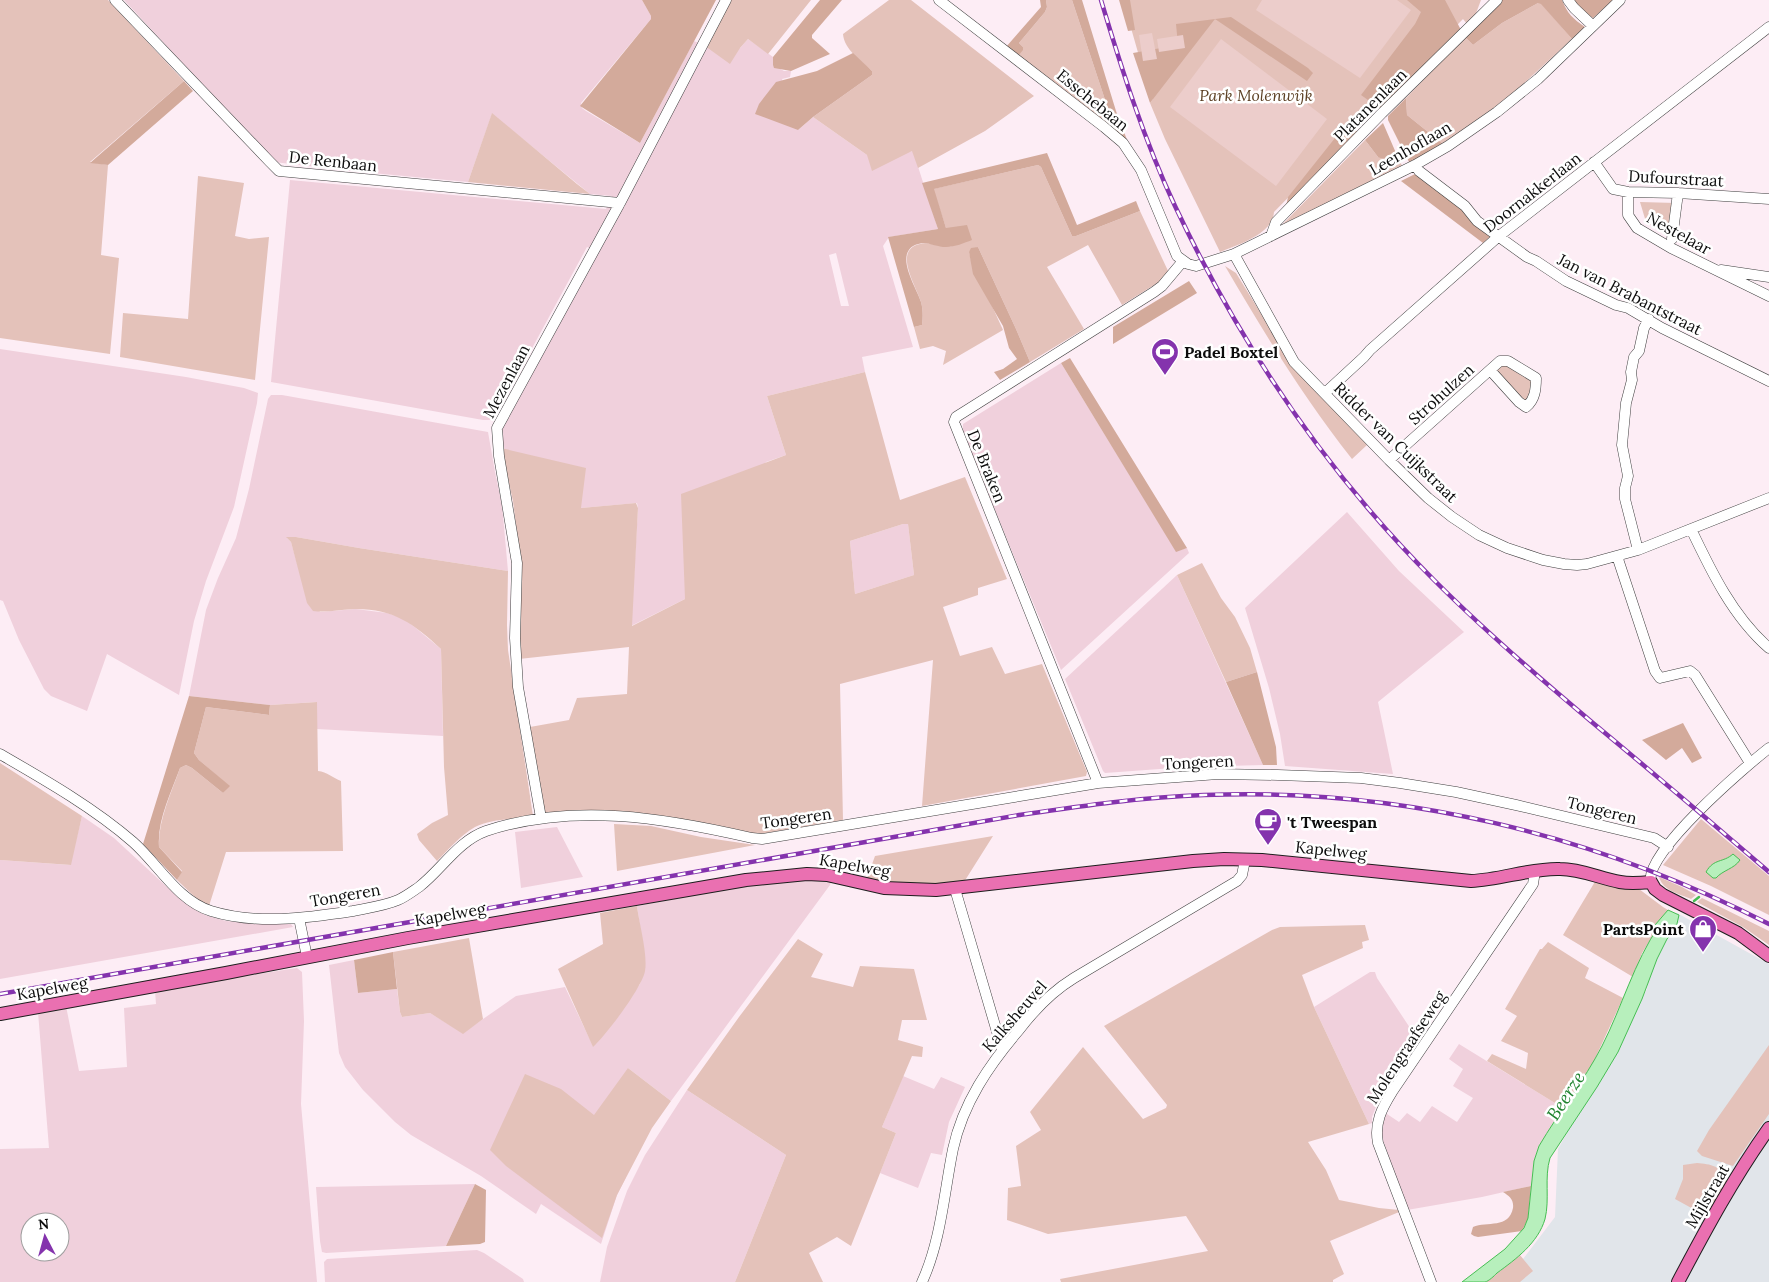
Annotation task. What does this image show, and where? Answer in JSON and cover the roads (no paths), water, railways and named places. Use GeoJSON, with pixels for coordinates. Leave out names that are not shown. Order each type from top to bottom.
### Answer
{"type":"FeatureCollection","features":[{"type":"Feature","properties":{"kind":"main road","name":"Kapelweg"},"geometry":{"type":"LineString","coordinates":[[0,1014],[408,938],[721,884],[786,875],[827,875],[870,886],[893,889],[936,890],[1193,861],[1245,860],[1471,881],[1488,880],[1549,869],[1588,872],[1619,882],[1651,882]]}},
{"type":"Feature","properties":{"kind":"main road"},"geometry":{"type":"LineString","coordinates":[[1651,882],[1655,889],[1663,895],[1738,933],[1769,956]]}},
{"type":"Feature","properties":{"kind":"main road","name":"Mijlstraat"},"geometry":{"type":"LineString","coordinates":[[1678,1282],[1711,1218],[1769,1128]]}},
{"type":"Feature","properties":{"kind":"street","name":"De Renbaan"},"geometry":{"type":"LineString","coordinates":[[114,0],[270,162],[280,170],[620,203]]}},
{"type":"Feature","properties":{"kind":"street","name":"Mezenlaan"},"geometry":{"type":"LineString","coordinates":[[541,818],[518,687],[515,638],[516,563],[499,456],[497,428],[620,203],[726,0]]}},
{"type":"Feature","properties":{"kind":"street","name":"Esschebaan"},"geometry":{"type":"LineString","coordinates":[[939,0],[1104,126],[1123,143],[1141,170],[1172,248],[1183,261]]}},
{"type":"Feature","properties":{"kind":"street","name":"Platanenlaan"},"geometry":{"type":"LineString","coordinates":[[1271,236],[1276,222],[1382,113],[1497,0]]}},
{"type":"Feature","properties":{"kind":"street"},"geometry":{"type":"LineString","coordinates":[[1568,0],[1593,26]]}},
{"type":"Feature","properties":{"kind":"street","name":"Leenhoflaan"},"geometry":{"type":"LineString","coordinates":[[1183,261],[1196,266],[1234,254],[1415,165],[1448,146],[1497,112],[1538,79],[1620,0]]}},
{"type":"Feature","properties":{"kind":"street","name":"Doornakkerlaan"},"geometry":{"type":"LineString","coordinates":[[1325,393],[1420,304],[1429,299],[1498,236],[1769,27]]}},
{"type":"Feature","properties":{"kind":"street","name":"Dufourstraat"},"geometry":{"type":"LineString","coordinates":[[1594,162],[1613,188],[1628,192],[1769,199]]}},
{"type":"Feature","properties":{"kind":"street","name":"Jan van Brabantstraat"},"geometry":{"type":"LineString","coordinates":[[1415,165],[1419,171],[1465,206],[1477,221],[1527,257],[1566,281],[1616,305],[1628,308],[1662,328],[1769,381]]}},
{"type":"Feature","properties":{"kind":"street","name":"Nestelaar"},"geometry":{"type":"LineString","coordinates":[[1628,192],[1628,215],[1636,228],[1671,248],[1769,296]]}},
{"type":"Feature","properties":{"kind":"street","name":"Nestelaar"},"geometry":{"type":"LineString","coordinates":[[1672,239],[1678,193]]}},
{"type":"Feature","properties":{"kind":"street","name":"Ridder van Cuijkstraat"},"geometry":{"type":"LineString","coordinates":[[1234,254],[1294,362],[1428,498],[1479,535],[1507,548],[1543,560],[1564,564],[1587,564],[1638,550],[1769,498]]}},
{"type":"Feature","properties":{"kind":"street","name":"De Braken"},"geometry":{"type":"LineString","coordinates":[[1098,782],[954,422],[956,417],[1154,292],[1162,286],[1183,261]]}},
{"type":"Feature","properties":{"kind":"street","name":"Nestelaar"},"geometry":{"type":"LineString","coordinates":[[1713,269],[1769,277]]}},
{"type":"Feature","properties":{"kind":"street"},"geometry":{"type":"LineString","coordinates":[[1638,550],[1625,499],[1624,488],[1628,476],[1622,445],[1626,402],[1632,380],[1631,372],[1634,357],[1639,351],[1644,328],[1649,319]]}},
{"type":"Feature","properties":{"kind":"street","name":"Strohulzen"},"geometry":{"type":"LineString","coordinates":[[1389,460],[1500,361],[1504,360],[1532,374],[1536,378],[1532,402],[1526,407],[1519,402],[1490,370]]}},
{"type":"Feature","properties":{"kind":"street"},"geometry":{"type":"LineString","coordinates":[[1691,529],[1710,570],[1752,632],[1769,648]]}},
{"type":"Feature","properties":{"kind":"street"},"geometry":{"type":"LineString","coordinates":[[1617,556],[1655,671],[1660,678],[1690,671],[1695,674],[1750,763]]}},
{"type":"Feature","properties":{"kind":"street"},"geometry":{"type":"LineString","coordinates":[[1651,882],[1652,870],[1668,846],[1704,805],[1769,748]]}},
{"type":"Feature","properties":{"kind":"street","name":"Tongeren"},"geometry":{"type":"LineString","coordinates":[[0,754],[114,827],[134,843],[190,900],[210,911],[262,918],[299,918],[372,907],[398,900],[419,887],[472,837],[503,826],[541,818],[575,815],[623,816],[664,820],[762,839],[1098,782],[1218,774],[1278,774],[1361,778],[1456,792],[1654,838],[1668,846]]}},
{"type":"Feature","properties":{"kind":"street","name":"Kalksheuvel"},"geometry":{"type":"LineString","coordinates":[[922,1282],[933,1254],[959,1127],[976,1088],[1002,1049],[1052,992],[1237,881],[1242,875],[1245,860]]}},
{"type":"Feature","properties":{"kind":"street","name":"Molengraafseweg"},"geometry":{"type":"LineString","coordinates":[[1431,1282],[1378,1143],[1377,1127],[1379,1116],[1392,1092],[1533,884],[1535,871]]}},
{"type":"Feature","properties":{"kind":"street"},"geometry":{"type":"LineString","coordinates":[[955,888],[1002,1049]]}},
{"type":"Feature","properties":{"kind":"street"},"geometry":{"type":"LineString","coordinates":[[299,918],[307,957]]}},
{"type":"Feature","properties":{"kind":"waterway","name":"Beerze"},"geometry":{"type":"LineString","coordinates":[[1694,901],[1699,897]]}},
{"type":"Feature","properties":{"kind":"railway"},"geometry":{"type":"LineString","coordinates":[[1101,0],[1125,79],[1175,206],[1200,257],[1257,357],[1322,451],[1395,539],[1472,617],[1552,688],[1769,872]]}},
{"type":"Feature","properties":{"kind":"railway"},"geometry":{"type":"LineString","coordinates":[[0,994],[1019,815],[1088,805],[1204,795],[1278,795],[1351,799],[1423,809],[1495,823],[1566,842],[1635,865],[1703,893],[1769,924]]}},
{"type":"Feature","properties":{"kind":"place","name":"Padel Boxtel"},"geometry":{"type":"Point","coordinates":[1165,376]}},
{"type":"Feature","properties":{"kind":"place","name":"'t Tweespan"},"geometry":{"type":"Point","coordinates":[1268,846]}},
{"type":"Feature","properties":{"kind":"place","name":"PartsPoint"},"geometry":{"type":"Point","coordinates":[1703,953]}},
{"type":"Feature","properties":{"kind":"park label","name":"Park Molenwijk"},"geometry":{"type":"Point","coordinates":[1256,95]}}]}
